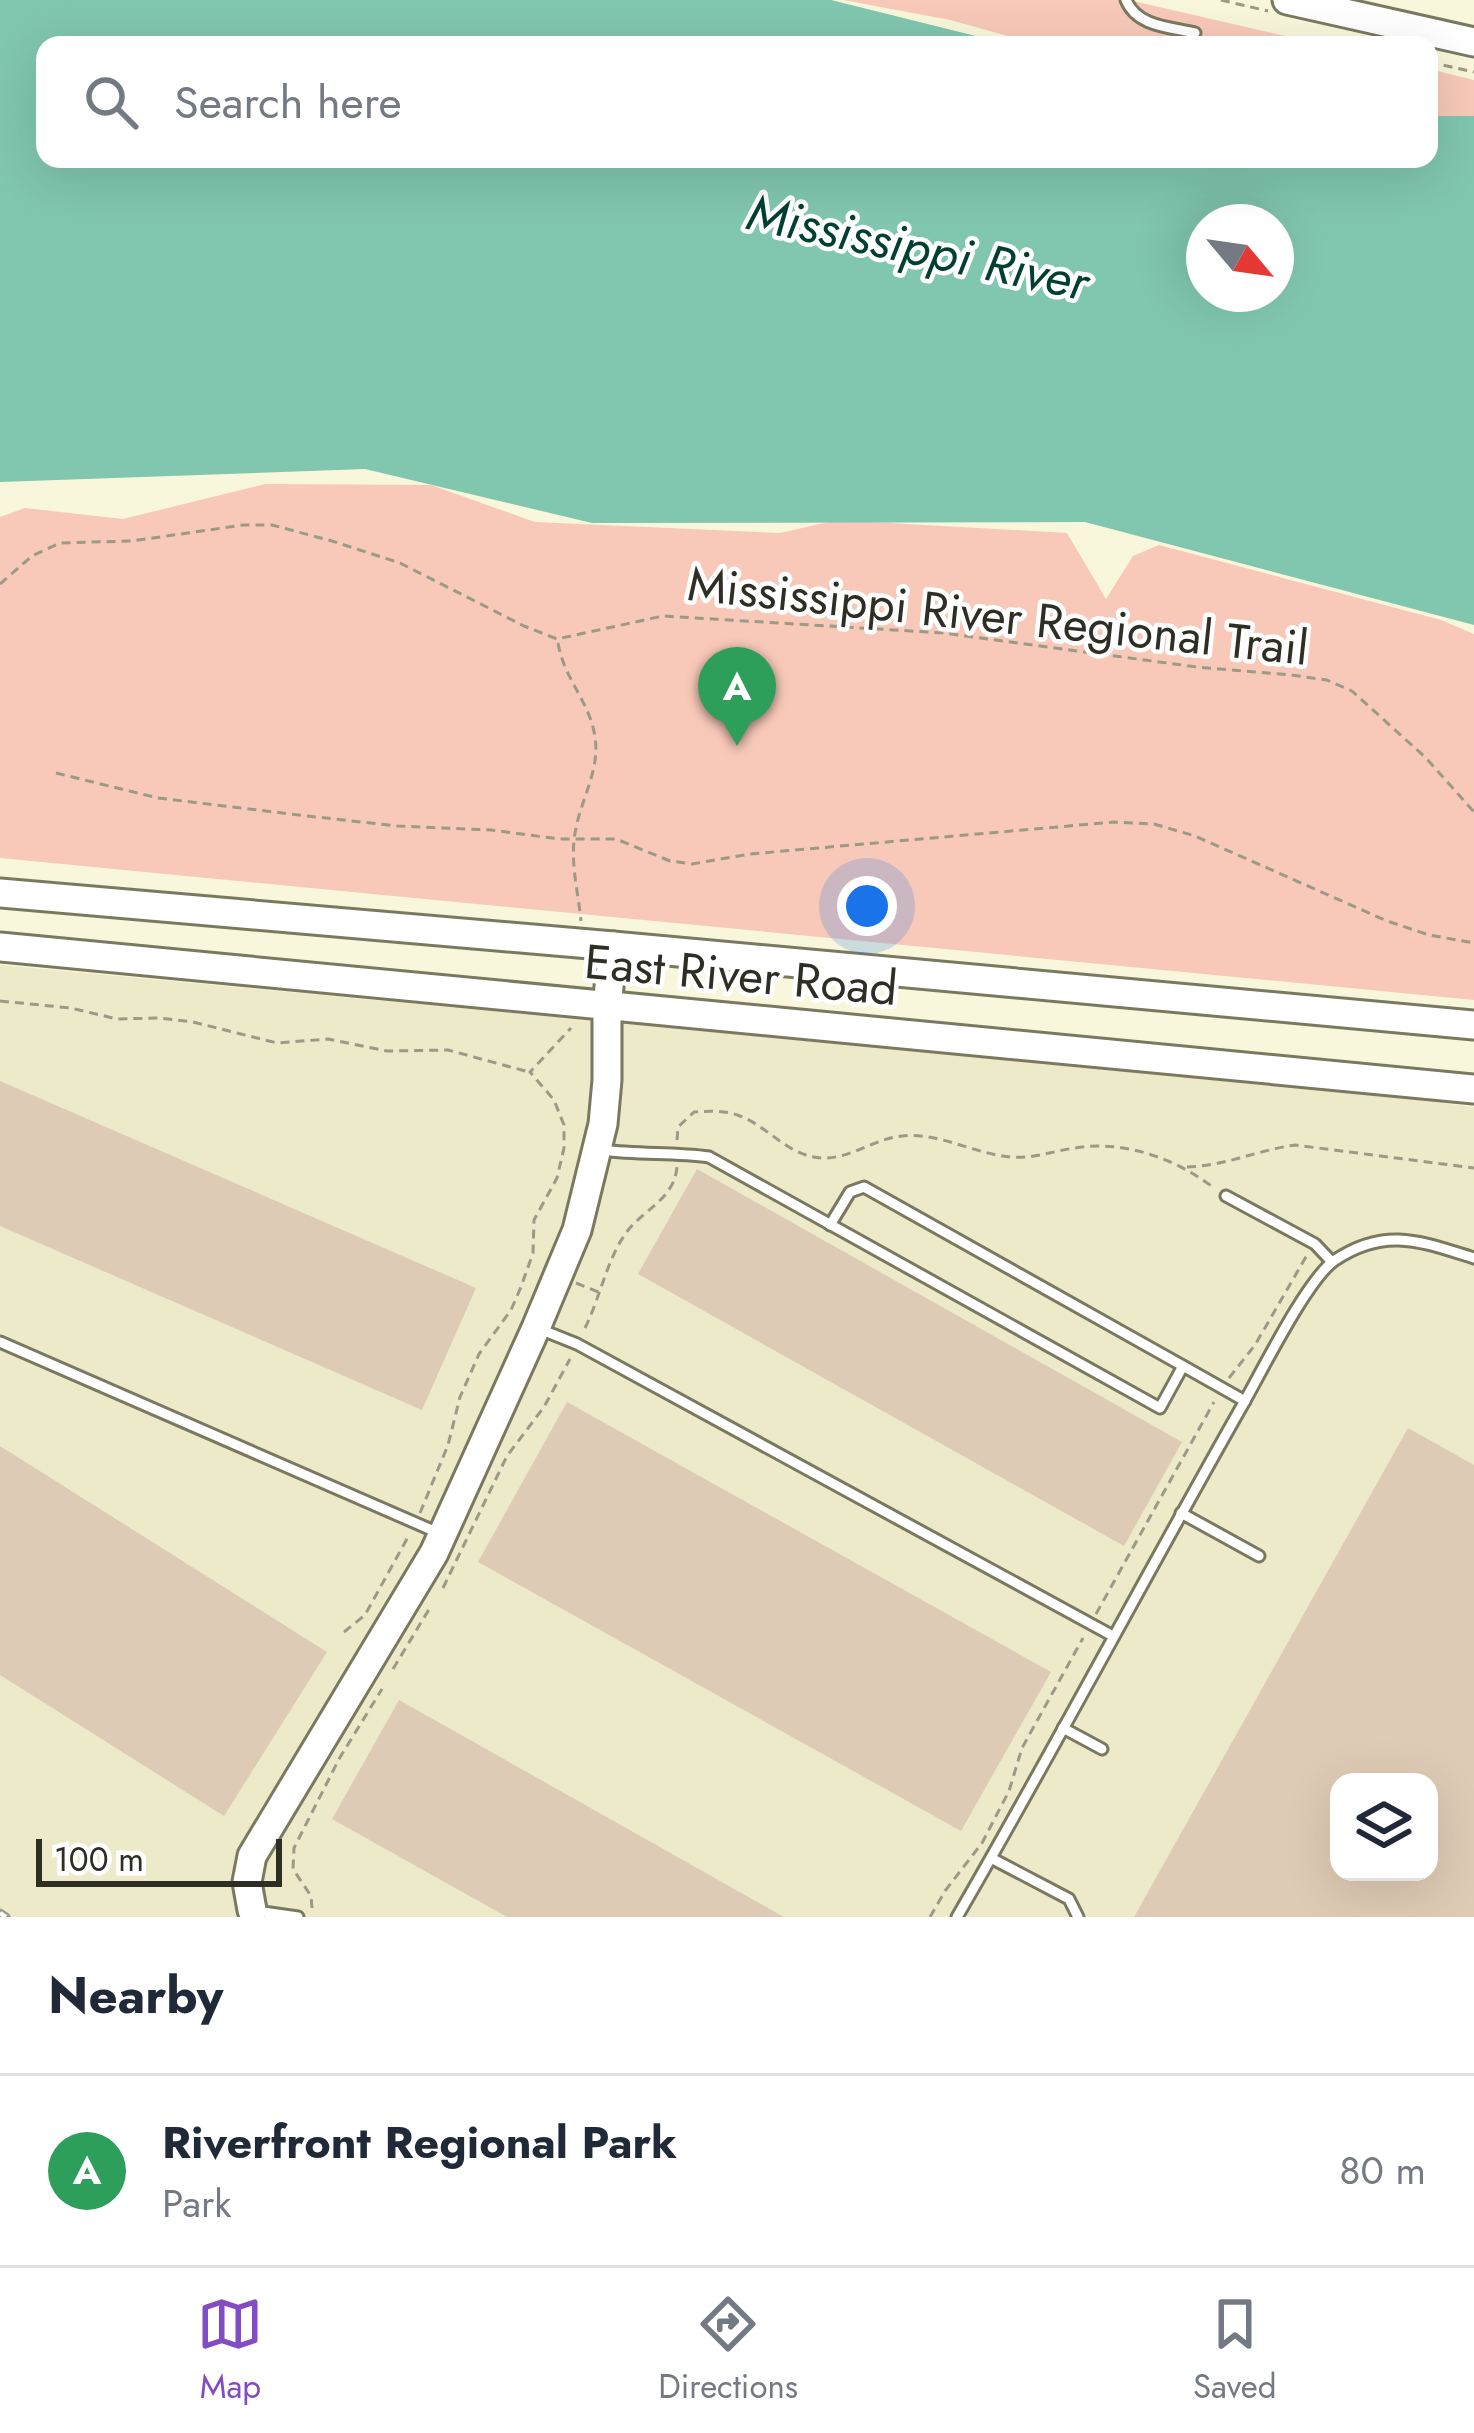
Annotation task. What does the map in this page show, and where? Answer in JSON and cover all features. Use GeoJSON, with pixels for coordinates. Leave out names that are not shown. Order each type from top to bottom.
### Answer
{"type":"FeatureCollection","features":[{"type":"Feature","properties":{"kind":"street"},"geometry":{"type":"LineString","coordinates":[[1287,0],[1474,42]]}},
{"type":"Feature","properties":{"kind":"street","name":"East River Road"},"geometry":{"type":"LineString","coordinates":[[0,893],[1474,1024]]}},
{"type":"Feature","properties":{"kind":"street"},"geometry":{"type":"LineString","coordinates":[[0,907],[13,908],[47,897]]}},
{"type":"Feature","properties":{"kind":"street"},"geometry":{"type":"LineString","coordinates":[[252,1910],[247,1882],[252,1856],[442,1535],[577,1230],[598,1149],[607,1080],[613,946]]}},
{"type":"Feature","properties":{"kind":"street","name":"East River Road"},"geometry":{"type":"LineString","coordinates":[[0,947],[1474,1090]]}},
{"type":"Feature","properties":{"kind":"lane"},"geometry":{"type":"LineString","coordinates":[[1126,0],[1130,10],[1145,21],[1196,33]]}},
{"type":"Feature","properties":{"kind":"lane"},"geometry":{"type":"LineString","coordinates":[[598,1149],[709,1157],[1160,1408],[1183,1366]]}},
{"type":"Feature","properties":{"kind":"lane"},"geometry":{"type":"LineString","coordinates":[[830,1225],[850,1192],[864,1186],[1245,1401]]}},
{"type":"Feature","properties":{"kind":"lane"},"geometry":{"type":"LineString","coordinates":[[1226,1196],[1315,1244],[1332,1262]]}},
{"type":"Feature","properties":{"kind":"lane"},"geometry":{"type":"LineString","coordinates":[[957,1917],[1180,1514],[1322,1271],[1363,1246],[1396,1239],[1425,1241],[1474,1258]]}},
{"type":"Feature","properties":{"kind":"lane"},"geometry":{"type":"LineString","coordinates":[[536,1328],[577,1344],[1113,1636]]}},
{"type":"Feature","properties":{"kind":"lane"},"geometry":{"type":"LineString","coordinates":[[0,1342],[442,1535]]}},
{"type":"Feature","properties":{"kind":"lane"},"geometry":{"type":"LineString","coordinates":[[1180,1514],[1259,1556]]}},
{"type":"Feature","properties":{"kind":"lane"},"geometry":{"type":"LineString","coordinates":[[1063,1728],[1102,1749]]}},
{"type":"Feature","properties":{"kind":"lane"},"geometry":{"type":"LineString","coordinates":[[992,1858],[1069,1900],[1078,1917]]}},
{"type":"Feature","properties":{"kind":"lane"},"geometry":{"type":"LineString","coordinates":[[252,1910],[298,1917]]}},
{"type":"Feature","properties":{"kind":"path"},"geometry":{"type":"LineString","coordinates":[[1438,64],[1474,72]]}},
{"type":"Feature","properties":{"kind":"path"},"geometry":{"type":"LineString","coordinates":[[0,584],[32,556],[60,543],[152,539],[221,527],[272,525],[400,563],[557,639],[562,666],[587,710],[596,740],[594,769],[574,839],[581,929]]}},
{"type":"Feature","properties":{"kind":"path","name":"Mississippi River Regional Trail"},"geometry":{"type":"LineString","coordinates":[[557,639],[663,616],[944,633],[1327,680],[1372,707],[1474,812]]}},
{"type":"Feature","properties":{"kind":"path"},"geometry":{"type":"LineString","coordinates":[[56,773],[158,798],[397,826],[616,839],[670,861],[692,864],[751,854],[1091,824],[1154,824],[1195,836],[1387,921],[1474,943]]}},
{"type":"Feature","properties":{"kind":"path"},"geometry":{"type":"LineString","coordinates":[[0,1000],[117,1019],[193,1022],[277,1042],[328,1040],[387,1051],[448,1050],[530,1072],[561,1113],[565,1137],[553,1190],[534,1220],[530,1264],[511,1310],[479,1354],[416,1524],[365,1615],[344,1632]]}},
{"type":"Feature","properties":{"kind":"path"},"geometry":{"type":"LineString","coordinates":[[530,1072],[571,1028]]}},
{"type":"Feature","properties":{"kind":"path"},"geometry":{"type":"LineString","coordinates":[[677,1142],[678,1127],[687,1117],[694,1112],[719,1112],[741,1116],[789,1147],[819,1158],[851,1154],[907,1136],[1014,1158],[1107,1146],[1185,1167],[1226,1196]]}},
{"type":"Feature","properties":{"kind":"path"},"geometry":{"type":"LineString","coordinates":[[1185,1167],[1222,1164],[1295,1145],[1474,1168]]}},
{"type":"Feature","properties":{"kind":"path"},"geometry":{"type":"LineString","coordinates":[[585,1328],[627,1232],[672,1188],[677,1159]]}},
{"type":"Feature","properties":{"kind":"path"},"geometry":{"type":"LineString","coordinates":[[930,1917],[982,1843],[1009,1791],[1022,1748],[1222,1388],[1255,1345],[1315,1244]]}},
{"type":"Feature","properties":{"kind":"path"},"geometry":{"type":"LineString","coordinates":[[530,1264],[538,1268]]}},
{"type":"Feature","properties":{"kind":"path"},"geometry":{"type":"LineString","coordinates":[[573,1282],[602,1293]]}},
{"type":"Feature","properties":{"kind":"path"},"geometry":{"type":"LineString","coordinates":[[443,1588],[501,1467],[570,1359]]}},
{"type":"Feature","properties":{"kind":"path"},"geometry":{"type":"LineString","coordinates":[[393,1669],[431,1606]]}},
{"type":"Feature","properties":{"kind":"path"},"geometry":{"type":"LineString","coordinates":[[312,1908],[311,1896],[293,1869],[294,1848],[344,1749],[382,1689]]}},
{"type":"Feature","properties":{"kind":"shaded area"},"geometry":{"type":"Polygon","coordinates":[[[843,0],[1129,0],[1285,36],[1008,36],[843,0]]]}},
{"type":"Feature","properties":{"kind":"shaded area"},"geometry":{"type":"Polygon","coordinates":[[[1438,71],[1474,80],[1474,135],[1438,129],[1438,71]]]}},
{"type":"Feature","properties":{"kind":"shaded area"},"geometry":{"type":"Polygon","coordinates":[[[265,484],[431,485],[535,522],[780,533],[837,520],[1067,533],[1106,599],[1133,556],[1159,545],[1441,620],[1474,634],[1474,1000],[0,858],[0,517],[25,508],[123,519],[265,484]]]}},
{"type":"Feature","properties":{"kind":"shaded area"},"geometry":{"type":"Polygon","coordinates":[[[0,965],[1474,1107],[1474,1917],[0,1917],[0,965]]]}},
{"type":"Feature","properties":{"kind":"water","name":"Mississippi River"},"geometry":{"type":"Polygon","coordinates":[[[0,0],[831,0],[976,36],[36,36],[36,168],[1438,168],[1438,116],[1474,116],[1474,625],[1085,522],[592,523],[365,469],[0,482],[0,0]]]}},
{"type":"Feature","properties":{"kind":"building"},"geometry":{"type":"Polygon","coordinates":[[[0,1081],[476,1288],[422,1410],[0,1226],[0,1081]]]}},
{"type":"Feature","properties":{"kind":"building"},"geometry":{"type":"Polygon","coordinates":[[[697,1169],[1182,1442],[1124,1546],[638,1274],[697,1169]]]}},
{"type":"Feature","properties":{"kind":"building"},"geometry":{"type":"Polygon","coordinates":[[[567,1402],[1051,1672],[961,1831],[478,1562],[567,1402]]]}},
{"type":"Feature","properties":{"kind":"building"},"geometry":{"type":"Polygon","coordinates":[[[1408,1428],[1474,1465],[1474,1917],[1134,1917],[1408,1428]]]}},
{"type":"Feature","properties":{"kind":"building"},"geometry":{"type":"Polygon","coordinates":[[[0,1446],[327,1652],[224,1816],[0,1675],[0,1446]]]}},
{"type":"Feature","properties":{"kind":"building"},"geometry":{"type":"Polygon","coordinates":[[[399,1700],[784,1917],[507,1917],[332,1819],[399,1700]]]}},
{"type":"Feature","properties":{"kind":"railway"},"geometry":{"type":"LineString","coordinates":[[0,1913],[6,1917]]}},
{"type":"Feature","properties":{"kind":"place","name":"Riverfront Regional Park"},"geometry":{"type":"Point","coordinates":[737,746]}}]}
